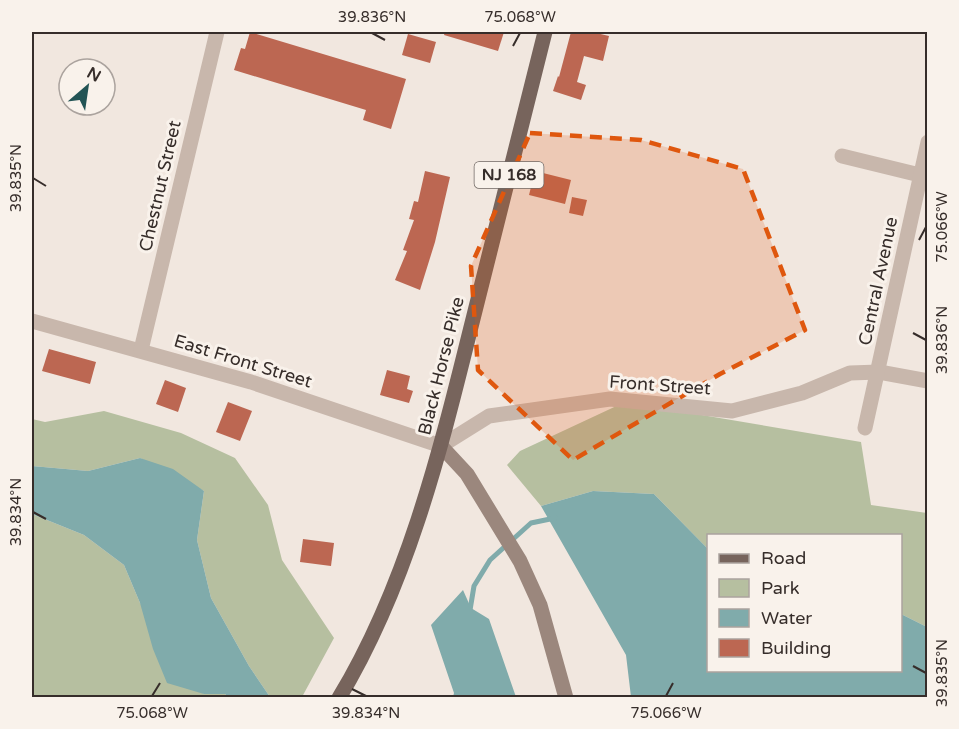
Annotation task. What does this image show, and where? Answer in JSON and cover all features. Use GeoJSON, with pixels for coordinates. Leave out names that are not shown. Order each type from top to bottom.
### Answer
{"type":"FeatureCollection","features":[{"type":"Feature","properties":{"kind":"main road","name":"Black Horse Pike"},"geometry":{"type":"LineString","coordinates":[[339,698],[359,664],[401,566],[431,483],[545,32]]}},
{"type":"Feature","properties":{"kind":"main road"},"geometry":{"type":"LineString","coordinates":[[441,447],[467,474],[520,561],[540,605],[566,698]]}},
{"type":"Feature","properties":{"kind":"street","name":"Chestnut Street"},"geometry":{"type":"LineString","coordinates":[[141,350],[217,32]]}},
{"type":"Feature","properties":{"kind":"street","name":"Central Avenue"},"geometry":{"type":"LineString","coordinates":[[865,428],[924,176],[927,142]]}},
{"type":"Feature","properties":{"kind":"street"},"geometry":{"type":"LineString","coordinates":[[842,156],[924,176]]}},
{"type":"Feature","properties":{"kind":"street","name":"East Front Street"},"geometry":{"type":"LineString","coordinates":[[32,321],[250,382],[441,447]]}},
{"type":"Feature","properties":{"kind":"street","name":"Front Street"},"geometry":{"type":"LineString","coordinates":[[441,447],[489,416],[610,399],[732,411],[802,393],[850,373],[879,372],[927,381]]}},
{"type":"Feature","properties":{"kind":"highlighted area"},"geometry":{"type":"Polygon","coordinates":[[[530,133],[641,140],[743,169],[805,330],[720,374],[573,460],[478,370],[471,266],[530,133]]]}},
{"type":"Feature","properties":{"kind":"green space"},"geometry":{"type":"Polygon","coordinates":[[[625,402],[861,442],[871,505],[927,513],[927,627],[902,614],[902,534],[707,534],[707,548],[654,494],[593,491],[541,506],[507,465],[520,451],[625,402]]]}},
{"type":"Feature","properties":{"kind":"green space"},"geometry":{"type":"Polygon","coordinates":[[[104,411],[181,433],[235,458],[268,505],[282,560],[334,638],[302,697],[270,697],[249,666],[211,598],[197,540],[204,491],[140,458],[88,471],[32,466],[32,419],[45,422],[104,411]]]}},
{"type":"Feature","properties":{"kind":"green space"},"geometry":{"type":"Polygon","coordinates":[[[32,514],[84,535],[124,565],[140,603],[204,694],[225,694],[228,697],[32,697],[32,514]]]}},
{"type":"Feature","properties":{"kind":"water"},"geometry":{"type":"Polygon","coordinates":[[[140,458],[173,469],[204,491],[197,540],[211,598],[249,666],[270,697],[228,697],[225,694],[204,694],[167,683],[153,649],[140,603],[124,565],[84,535],[32,514],[32,466],[88,471],[140,458]]]}},
{"type":"Feature","properties":{"kind":"water"},"geometry":{"type":"Polygon","coordinates":[[[593,491],[654,494],[707,548],[707,672],[902,672],[902,614],[927,627],[927,697],[631,697],[626,655],[541,506],[593,491]]]}},
{"type":"Feature","properties":{"kind":"water"},"geometry":{"type":"Polygon","coordinates":[[[463,590],[471,608],[489,619],[516,697],[453,697],[454,693],[431,625],[463,590]]]}},
{"type":"Feature","properties":{"kind":"building"},"geometry":{"type":"Polygon","coordinates":[[[250,32],[406,79],[391,129],[363,120],[366,110],[234,70],[241,48],[245,49],[250,32]]]}},
{"type":"Feature","properties":{"kind":"building"},"geometry":{"type":"Polygon","coordinates":[[[445,32],[504,32],[498,51],[444,35],[445,32]]]}},
{"type":"Feature","properties":{"kind":"building"},"geometry":{"type":"Polygon","coordinates":[[[571,32],[592,32],[609,36],[603,61],[584,56],[577,82],[586,85],[581,100],[553,91],[571,32]]]}},
{"type":"Feature","properties":{"kind":"building"},"geometry":{"type":"Polygon","coordinates":[[[408,34],[436,42],[430,63],[402,55],[408,34]]]}},
{"type":"Feature","properties":{"kind":"building"},"geometry":{"type":"Polygon","coordinates":[[[425,171],[450,177],[435,242],[420,290],[395,280],[407,251],[403,250],[414,220],[409,219],[414,201],[418,202],[425,171]]]}},
{"type":"Feature","properties":{"kind":"building"},"geometry":{"type":"Polygon","coordinates":[[[535,171],[571,180],[565,204],[529,195],[535,171]]]}},
{"type":"Feature","properties":{"kind":"building"},"geometry":{"type":"Polygon","coordinates":[[[572,197],[587,200],[583,216],[569,213],[572,197]]]}},
{"type":"Feature","properties":{"kind":"building"},"geometry":{"type":"Polygon","coordinates":[[[49,349],[96,362],[90,384],[42,371],[49,349]]]}},
{"type":"Feature","properties":{"kind":"building"},"geometry":{"type":"Polygon","coordinates":[[[387,370],[410,376],[407,389],[413,391],[409,403],[380,395],[387,370]]]}},
{"type":"Feature","properties":{"kind":"building"},"geometry":{"type":"Polygon","coordinates":[[[165,380],[186,388],[178,412],[156,404],[165,380]]]}},
{"type":"Feature","properties":{"kind":"building"},"geometry":{"type":"Polygon","coordinates":[[[228,402],[252,411],[240,441],[216,432],[228,402]]]}},
{"type":"Feature","properties":{"kind":"building"},"geometry":{"type":"Polygon","coordinates":[[[303,539],[334,543],[331,566],[300,562],[303,539]]]}},
{"type":"Feature","properties":{"kind":"waterway"},"geometry":{"type":"LineString","coordinates":[[470,610],[474,586],[490,560],[531,523],[555,518]]}}]}
